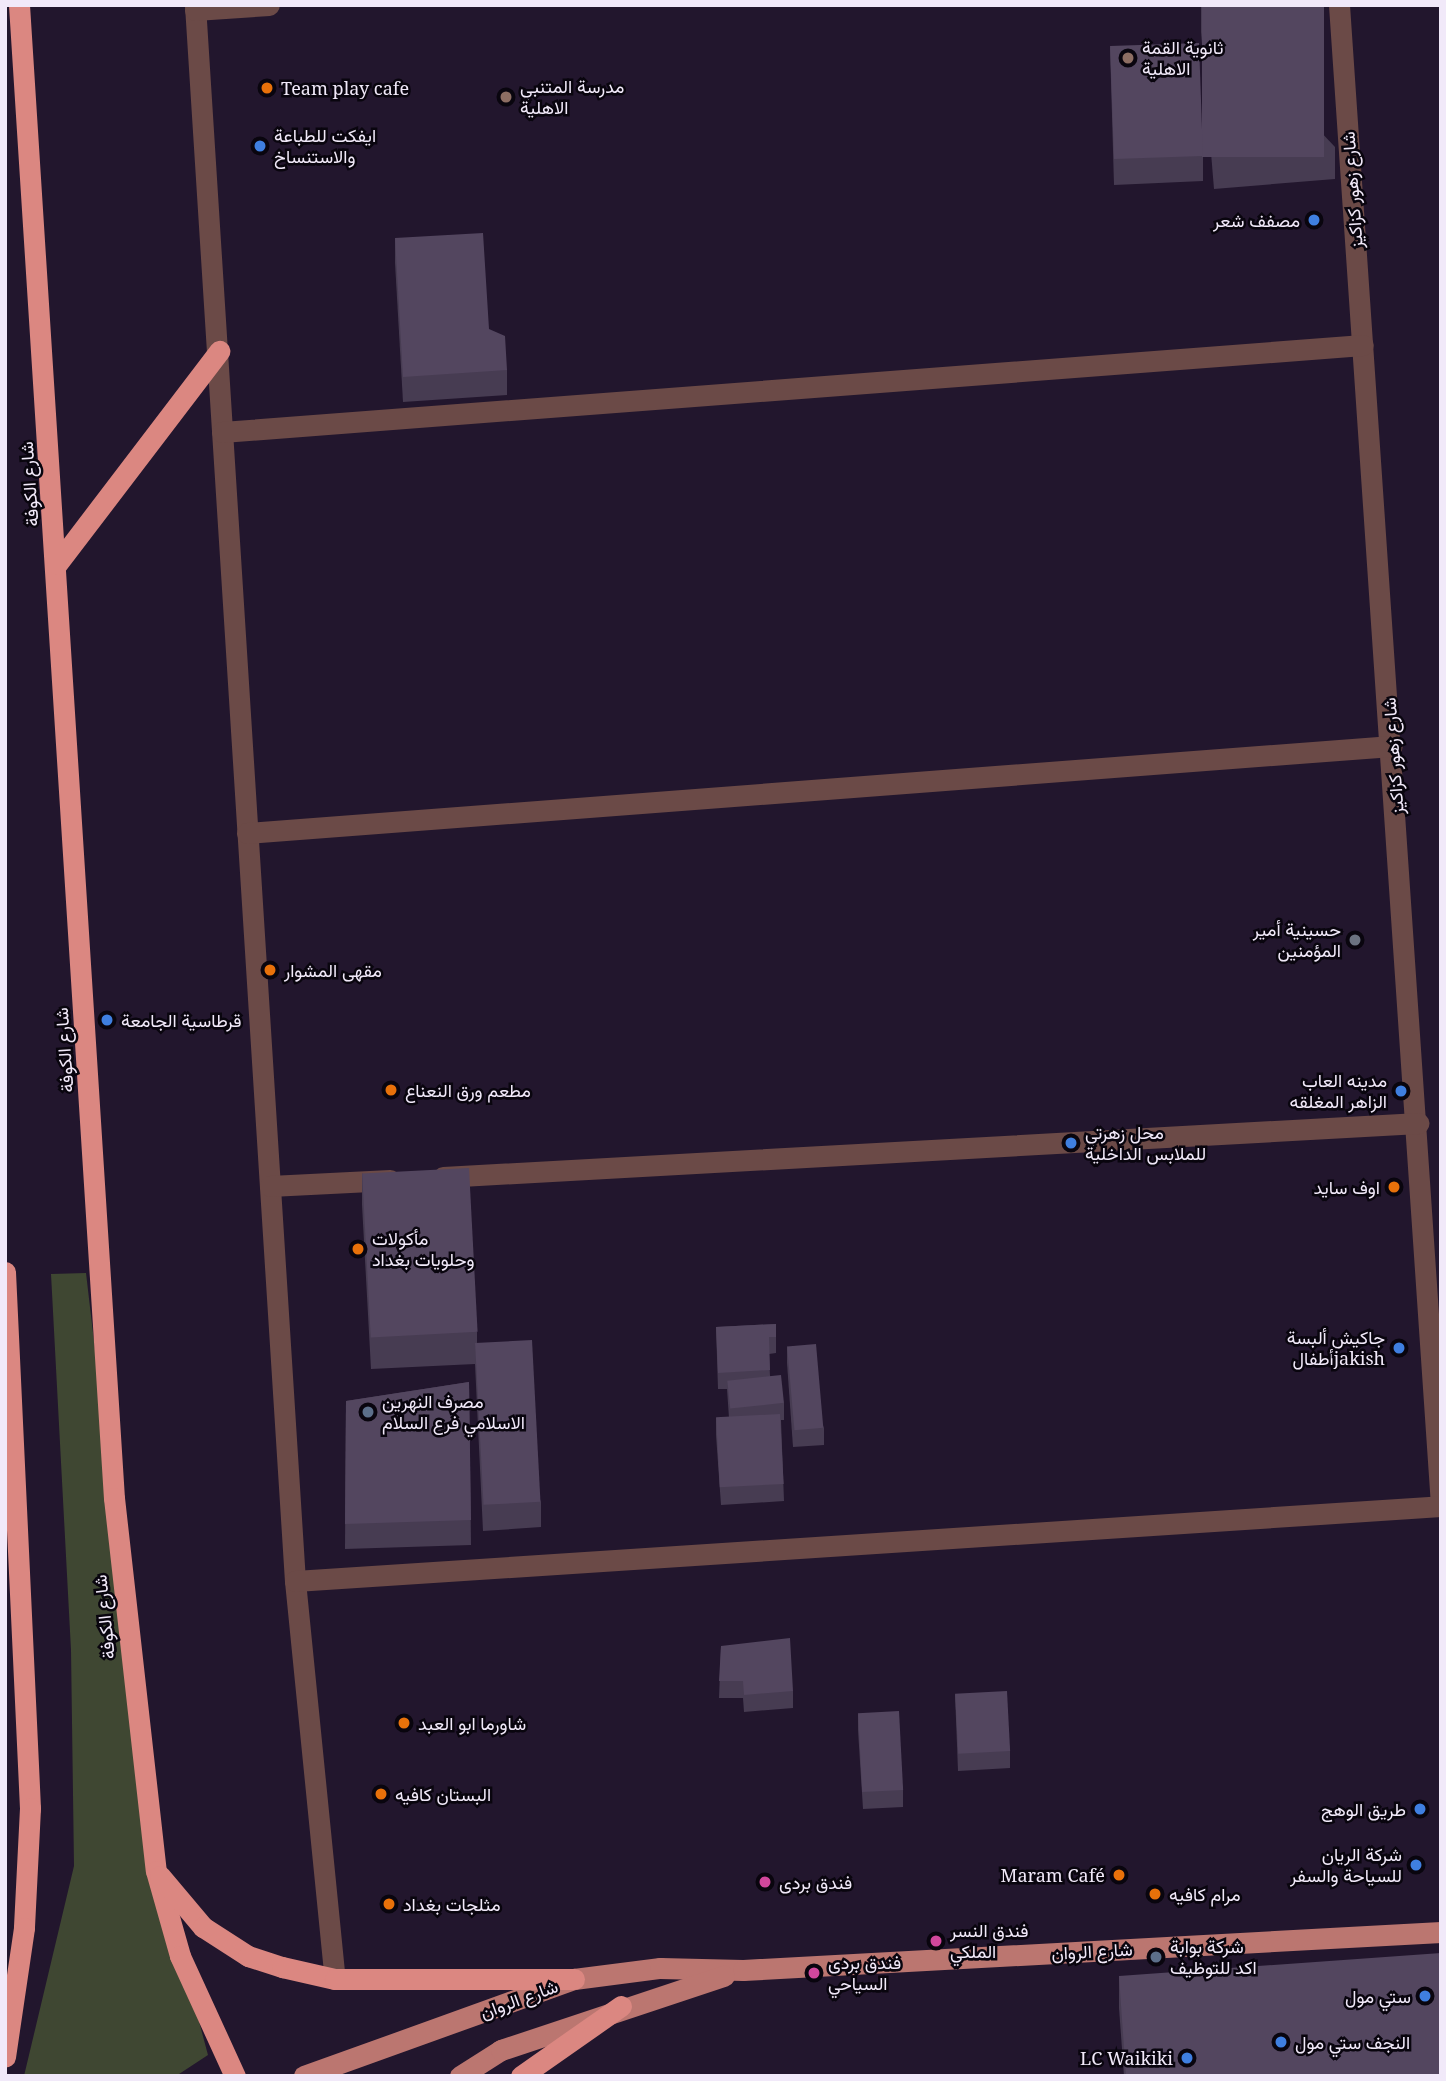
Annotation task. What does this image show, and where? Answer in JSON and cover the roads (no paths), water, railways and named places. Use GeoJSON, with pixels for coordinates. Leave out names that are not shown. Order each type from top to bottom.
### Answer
{"type":"FeatureCollection","features":[{"type":"Feature","properties":{"kind":"highway","name":"شارع الكوفة"},"geometry":{"type":"LineString","coordinates":[[19,5],[57,564],[114,1498],[156,1871],[180,1956],[235,2076]]}},
{"type":"Feature","properties":{"kind":"highway"},"geometry":{"type":"LineString","coordinates":[[57,564],[219,351]]}},
{"type":"Feature","properties":{"kind":"highway"},"geometry":{"type":"LineString","coordinates":[[5,1272],[30,1808],[24,1928],[5,2057]]}},
{"type":"Feature","properties":{"kind":"highway"},"geometry":{"type":"LineString","coordinates":[[156,1871],[203,1927],[248,1956],[335,1979],[573,1979]]}},
{"type":"Feature","properties":{"kind":"highway"},"geometry":{"type":"LineString","coordinates":[[521,2076],[621,2006]]}},
{"type":"Feature","properties":{"kind":"main road","name":"شارع الروان"},"geometry":{"type":"LineString","coordinates":[[304,2076],[573,1979],[660,1968],[743,1970],[1441,1932]]}},
{"type":"Feature","properties":{"kind":"main road","name":"شارع الروان"},"geometry":{"type":"LineString","coordinates":[[460,2076],[501,2050],[621,2006],[743,1970]]}},
{"type":"Feature","properties":{"kind":"street"},"geometry":{"type":"LineString","coordinates":[[269,5],[195,8],[219,351],[295,1581],[335,1979]]}},
{"type":"Feature","properties":{"kind":"street","name":"شارع زهور كزاكيز"},"geometry":{"type":"LineString","coordinates":[[1339,5],[1419,1124],[1441,1506]]}},
{"type":"Feature","properties":{"kind":"street"},"geometry":{"type":"LineString","coordinates":[[222,432],[1363,345]]}},
{"type":"Feature","properties":{"kind":"street"},"geometry":{"type":"LineString","coordinates":[[247,833],[1392,746]]}},
{"type":"Feature","properties":{"kind":"street"},"geometry":{"type":"LineString","coordinates":[[270,1186],[1419,1124]]}},
{"type":"Feature","properties":{"kind":"street"},"geometry":{"type":"LineString","coordinates":[[295,1581],[1441,1506]]}},
{"type":"Feature","properties":{"kind":"place","name":"ثانوية القمة الاهلية"},"geometry":{"type":"Point","coordinates":[1128,58]}},
{"type":"Feature","properties":{"kind":"place","name":"Team play cafe"},"geometry":{"type":"Point","coordinates":[267,88]}},
{"type":"Feature","properties":{"kind":"place","name":"مدرسة المتنبي الاهلية"},"geometry":{"type":"Point","coordinates":[506,97]}},
{"type":"Feature","properties":{"kind":"place","name":"ايفكت للطباعة والاستنساخ"},"geometry":{"type":"Point","coordinates":[260,146]}},
{"type":"Feature","properties":{"kind":"place","name":"مصفف شعر"},"geometry":{"type":"Point","coordinates":[1314,220]}},
{"type":"Feature","properties":{"kind":"place","name":"حسينية أمير المؤمنين"},"geometry":{"type":"Point","coordinates":[1355,940]}},
{"type":"Feature","properties":{"kind":"place","name":"مقهى المشوار"},"geometry":{"type":"Point","coordinates":[270,970]}},
{"type":"Feature","properties":{"kind":"place","name":"قرطاسية الجامعة"},"geometry":{"type":"Point","coordinates":[107,1020]}},
{"type":"Feature","properties":{"kind":"place","name":"مطعم ورق النعناع"},"geometry":{"type":"Point","coordinates":[391,1090]}},
{"type":"Feature","properties":{"kind":"place","name":"مدينه العاب الزاهر المغلقه"},"geometry":{"type":"Point","coordinates":[1401,1091]}},
{"type":"Feature","properties":{"kind":"place","name":"محل زهرتي للملابس الداخلية"},"geometry":{"type":"Point","coordinates":[1071,1143]}},
{"type":"Feature","properties":{"kind":"place","name":"اوف سايد"},"geometry":{"type":"Point","coordinates":[1394,1187]}},
{"type":"Feature","properties":{"kind":"place","name":"مأكولات وحلويات بغداد"},"geometry":{"type":"Point","coordinates":[358,1249]}},
{"type":"Feature","properties":{"kind":"place","name":"جاكيش ألبسة أطفالjakish"},"geometry":{"type":"Point","coordinates":[1399,1348]}},
{"type":"Feature","properties":{"kind":"place","name":"مصرف النهرين الاسلامي فرع السلام"},"geometry":{"type":"Point","coordinates":[368,1412]}},
{"type":"Feature","properties":{"kind":"place","name":"شاورما ابو العبد"},"geometry":{"type":"Point","coordinates":[404,1723]}},
{"type":"Feature","properties":{"kind":"place","name":"البستان كافيه"},"geometry":{"type":"Point","coordinates":[381,1794]}},
{"type":"Feature","properties":{"kind":"place","name":"طريق الوهج"},"geometry":{"type":"Point","coordinates":[1420,1809]}},
{"type":"Feature","properties":{"kind":"place","name":"شركة الريان للسياحة والسفر"},"geometry":{"type":"Point","coordinates":[1416,1865]}},
{"type":"Feature","properties":{"kind":"place","name":"Maram Café"},"geometry":{"type":"Point","coordinates":[1119,1875]}},
{"type":"Feature","properties":{"kind":"place","name":"فندق بردى"},"geometry":{"type":"Point","coordinates":[765,1882]}},
{"type":"Feature","properties":{"kind":"place","name":"مرام كافيه"},"geometry":{"type":"Point","coordinates":[1155,1894]}},
{"type":"Feature","properties":{"kind":"place","name":"مثلجات بغداد"},"geometry":{"type":"Point","coordinates":[389,1904]}},
{"type":"Feature","properties":{"kind":"place","name":"فندق النسر الملكي"},"geometry":{"type":"Point","coordinates":[936,1941]}},
{"type":"Feature","properties":{"kind":"place","name":"شركة بوابة اكد للتوظيف"},"geometry":{"type":"Point","coordinates":[1156,1957]}},
{"type":"Feature","properties":{"kind":"place","name":"فندق بردى السياحي"},"geometry":{"type":"Point","coordinates":[814,1973]}},
{"type":"Feature","properties":{"kind":"place","name":"ستي مول"},"geometry":{"type":"Point","coordinates":[1425,1996]}},
{"type":"Feature","properties":{"kind":"place","name":"النجف ستي مول"},"geometry":{"type":"Point","coordinates":[1281,2042]}},
{"type":"Feature","properties":{"kind":"place","name":"LC Waikiki"},"geometry":{"type":"Point","coordinates":[1187,2058]}}]}
